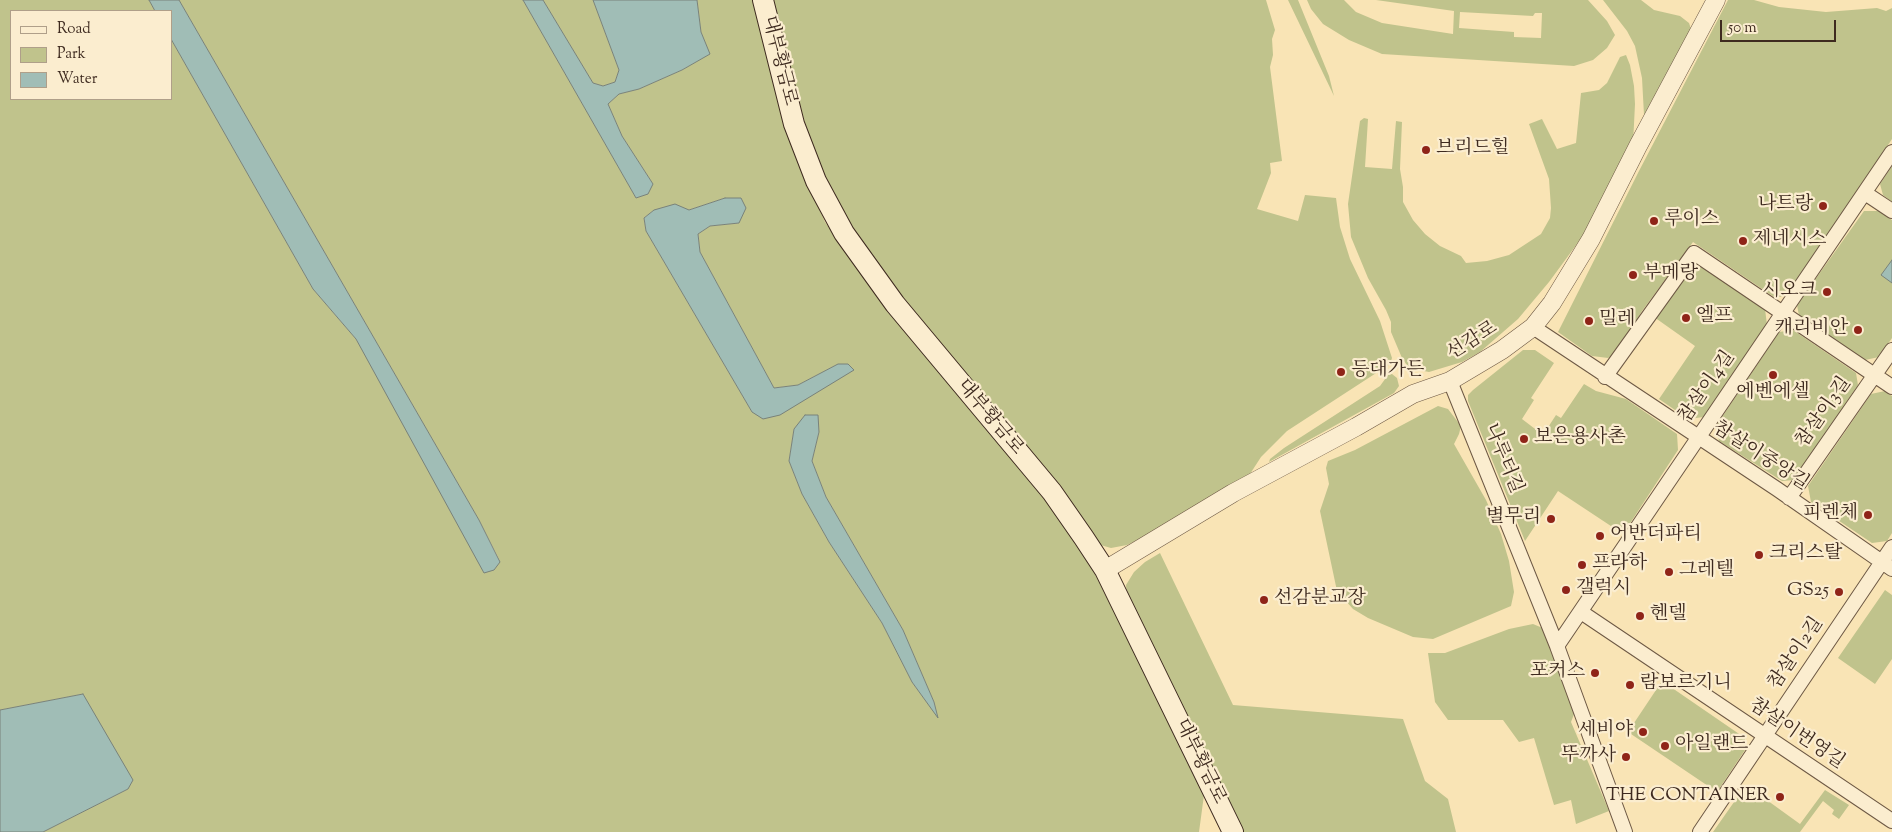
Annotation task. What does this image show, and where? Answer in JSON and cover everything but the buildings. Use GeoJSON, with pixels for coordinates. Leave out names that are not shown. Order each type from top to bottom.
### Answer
{"type":"FeatureCollection","features":[{"type":"Feature","properties":{"kind":"main road","name":"대부황금로"},"geometry":{"type":"LineString","coordinates":[[763,0],[794,124],[804,153],[828,206],[861,260],[918,334],[1052,492],[1105,570],[1233,832]]}},
{"type":"Feature","properties":{"kind":"street","name":"선감로"},"geometry":{"type":"LineString","coordinates":[[1105,570],[1233,493],[1413,394],[1450,381],[1502,350],[1532,327],[1552,303],[1591,239],[1716,0]]}},
{"type":"Feature","properties":{"kind":"street","name":"참살이4길"},"geometry":{"type":"LineString","coordinates":[[1557,646],[1892,152]]}},
{"type":"Feature","properties":{"kind":"street"},"geometry":{"type":"LineString","coordinates":[[1866,193],[1892,211]]}},
{"type":"Feature","properties":{"kind":"street"},"geometry":{"type":"LineString","coordinates":[[1605,377],[1694,253],[1892,387]]}},
{"type":"Feature","properties":{"kind":"street","name":"참살이중앙길"},"geometry":{"type":"LineString","coordinates":[[1532,327],[1887,565]]}},
{"type":"Feature","properties":{"kind":"street","name":"참살이3길"},"geometry":{"type":"LineString","coordinates":[[1789,498],[1892,350]]}},
{"type":"Feature","properties":{"kind":"street","name":"나루터길"},"geometry":{"type":"LineString","coordinates":[[1450,381],[1557,646],[1625,832]]}},
{"type":"Feature","properties":{"kind":"street","name":"참살이2길"},"geometry":{"type":"LineString","coordinates":[[1700,832],[1764,736],[1887,565],[1892,547]]}},
{"type":"Feature","properties":{"kind":"street","name":"참살이번영길"},"geometry":{"type":"LineString","coordinates":[[1581,612],[1892,821]]}},
{"type":"Feature","properties":{"kind":"green space"},"geometry":{"type":"Polygon","coordinates":[[[0,0],[149,0],[154,10],[10,10],[10,100],[172,100],[172,41],[313,289],[356,339],[500,561],[479,520],[179,0],[523,0],[636,198],[653,184],[622,136],[608,104],[619,94],[639,89],[682,70],[709,54],[701,32],[697,0],[755,0],[806,179],[825,222],[857,267],[1036,483],[1090,563],[1204,795],[1199,832],[43,832],[128,789],[83,694],[0,710],[0,0]],[[725,198],[689,210],[654,210],[644,218],[646,231],[752,412],[838,364],[798,385],[774,388],[700,252],[698,234],[710,226],[739,223],[725,198]],[[794,429],[789,461],[802,494],[829,542],[882,623],[912,682],[937,716],[934,702],[903,630],[826,497],[812,461],[819,432],[794,429]]]}},
{"type":"Feature","properties":{"kind":"green space"},"geometry":{"type":"Polygon","coordinates":[[[543,0],[593,0],[619,70],[615,82],[603,86],[593,83],[543,0]]]}},
{"type":"Feature","properties":{"kind":"green space"},"geometry":{"type":"Polygon","coordinates":[[[770,0],[1266,0],[1275,30],[1272,39],[1273,55],[1270,67],[1282,161],[1270,163],[1271,173],[1257,209],[1298,221],[1305,195],[1336,198],[1340,227],[1350,259],[1380,321],[1392,358],[1390,364],[1287,431],[1261,457],[1250,474],[1161,529],[1127,545],[1111,548],[1097,544],[942,350],[846,224],[802,128],[770,0]]]}},
{"type":"Feature","properties":{"kind":"green space"},"geometry":{"type":"Polygon","coordinates":[[[1288,0],[1298,0],[1329,76],[1334,96],[1288,0]]]}},
{"type":"Feature","properties":{"kind":"green space"},"geometry":{"type":"Polygon","coordinates":[[[1307,0],[1344,0],[1356,12],[1382,23],[1453,34],[1454,11],[1376,0],[1588,0],[1607,21],[1615,35],[1607,48],[1593,60],[1574,66],[1382,54],[1349,40],[1323,24],[1311,9],[1307,0]],[[1460,12],[1459,28],[1514,32],[1514,37],[1541,38],[1542,13],[1535,13],[1533,16],[1460,12]]]}},
{"type":"Feature","properties":{"kind":"green space"},"geometry":{"type":"Polygon","coordinates":[[[1603,0],[1641,0],[1654,10],[1680,16],[1689,23],[1691,29],[1644,115],[1642,78],[1635,46],[1627,31],[1603,0]]]}},
{"type":"Feature","properties":{"kind":"green space"},"geometry":{"type":"Polygon","coordinates":[[[1728,0],[1754,0],[1779,7],[1826,12],[1877,8],[1886,11],[1892,8],[1892,139],[1816,254],[1786,294],[1774,297],[1693,242],[1642,311],[1615,355],[1608,358],[1592,356],[1558,332],[1728,0]]]}},
{"type":"Feature","properties":{"kind":"green space"},"geometry":{"type":"Polygon","coordinates":[[[1626,55],[1634,86],[1633,144],[1585,233],[1549,282],[1518,319],[1480,352],[1462,362],[1429,372],[1409,368],[1402,358],[1391,332],[1391,322],[1386,310],[1368,278],[1351,237],[1348,204],[1360,121],[1364,118],[1368,119],[1365,167],[1392,169],[1396,121],[1402,122],[1400,169],[1403,202],[1413,220],[1425,234],[1440,246],[1461,256],[1466,263],[1487,261],[1509,255],[1541,234],[1550,218],[1549,179],[1529,124],[1542,119],[1557,149],[1576,143],[1581,93],[1599,90],[1607,83],[1620,57],[1626,55]]]}},
{"type":"Feature","properties":{"kind":"green space"},"geometry":{"type":"Polygon","coordinates":[[[1892,166],[1892,202],[1883,195],[1880,184],[1892,166]]]}},
{"type":"Feature","properties":{"kind":"green space"},"geometry":{"type":"Polygon","coordinates":[[[1864,211],[1879,211],[1892,220],[1892,338],[1879,357],[1865,360],[1799,316],[1797,305],[1864,211]]]}},
{"type":"Feature","properties":{"kind":"green space"},"geometry":{"type":"Polygon","coordinates":[[[1701,266],[1765,309],[1767,325],[1704,417],[1688,419],[1659,399],[1695,346],[1654,317],[1686,270],[1701,266]]]}},
{"type":"Feature","properties":{"kind":"green space"},"geometry":{"type":"Polygon","coordinates":[[[1793,330],[1856,373],[1858,385],[1794,480],[1782,481],[1719,441],[1716,426],[1779,332],[1793,330]]]}},
{"type":"Feature","properties":{"kind":"green space"},"geometry":{"type":"Polygon","coordinates":[[[1523,350],[1535,350],[1554,363],[1531,398],[1534,400],[1522,419],[1543,435],[1556,415],[1561,418],[1584,384],[1596,391],[1626,399],[1677,434],[1678,450],[1623,534],[1558,491],[1525,541],[1468,401],[1468,395],[1473,390],[1523,350]]]}},
{"type":"Feature","properties":{"kind":"green space"},"geometry":{"type":"Polygon","coordinates":[[[1392,374],[1397,378],[1399,386],[1394,393],[1269,462],[1270,459],[1284,448],[1380,386],[1388,375],[1392,374]]]}},
{"type":"Feature","properties":{"kind":"green space"},"geometry":{"type":"Polygon","coordinates":[[[1885,391],[1892,396],[1892,533],[1887,541],[1872,543],[1811,502],[1808,486],[1871,394],[1885,391]]]}},
{"type":"Feature","properties":{"kind":"green space"},"geometry":{"type":"Polygon","coordinates":[[[1438,406],[1448,409],[1461,426],[1454,444],[1486,500],[1501,534],[1509,561],[1514,592],[1511,606],[1433,639],[1413,637],[1368,618],[1353,609],[1337,591],[1320,511],[1329,484],[1326,468],[1328,461],[1355,450],[1438,406]]]}},
{"type":"Feature","properties":{"kind":"green space"},"geometry":{"type":"Polygon","coordinates":[[[1160,553],[1233,705],[1403,719],[1425,781],[1448,799],[1456,832],[1242,832],[1127,600],[1126,585],[1134,572],[1145,562],[1160,553]]]}},
{"type":"Feature","properties":{"kind":"green space"},"geometry":{"type":"Polygon","coordinates":[[[1885,590],[1892,595],[1892,659],[1875,684],[1838,658],[1885,590]]]}},
{"type":"Feature","properties":{"kind":"green space"},"geometry":{"type":"Polygon","coordinates":[[[1533,624],[1545,629],[1576,709],[1571,722],[1609,811],[1576,824],[1571,800],[1554,805],[1534,738],[1519,742],[1503,720],[1448,720],[1435,702],[1428,653],[1445,653],[1509,629],[1533,624]]]}},
{"type":"Feature","properties":{"kind":"green space"},"geometry":{"type":"Polygon","coordinates":[[[1662,681],[1745,738],[1745,750],[1717,792],[1628,732],[1662,681]]]}},
{"type":"Feature","properties":{"kind":"green space"},"geometry":{"type":"Polygon","coordinates":[[[1746,785],[1800,824],[1825,790],[1849,805],[1839,819],[1832,814],[1834,810],[1823,801],[1800,832],[1713,832],[1746,785]]]}},
{"type":"Feature","properties":{"kind":"water"},"geometry":{"type":"Polygon","coordinates":[[[149,0],[179,0],[479,520],[500,562],[494,570],[484,573],[356,339],[313,289],[172,41],[172,10],[154,10],[149,0]]]}},
{"type":"Feature","properties":{"kind":"water"},"geometry":{"type":"Polygon","coordinates":[[[523,0],[543,0],[593,83],[603,86],[615,82],[619,70],[593,0],[697,0],[701,32],[710,54],[682,70],[639,89],[619,94],[608,104],[622,136],[653,184],[648,194],[636,198],[523,0]]]}},
{"type":"Feature","properties":{"kind":"water"},"geometry":{"type":"Polygon","coordinates":[[[725,198],[741,198],[746,208],[739,223],[710,226],[698,234],[700,252],[774,388],[798,385],[838,364],[848,364],[854,370],[780,415],[763,419],[752,412],[646,231],[644,218],[654,210],[675,204],[689,210],[725,198]]]}},
{"type":"Feature","properties":{"kind":"water"},"geometry":{"type":"Polygon","coordinates":[[[1892,260],[1892,283],[1881,275],[1892,260]]]}},
{"type":"Feature","properties":{"kind":"water"},"geometry":{"type":"Polygon","coordinates":[[[805,415],[818,415],[819,432],[812,461],[826,497],[903,630],[934,702],[938,718],[912,682],[882,623],[829,542],[802,494],[789,461],[794,429],[805,415]]]}},
{"type":"Feature","properties":{"kind":"water"},"geometry":{"type":"Polygon","coordinates":[[[83,694],[133,780],[128,789],[43,832],[0,832],[0,710],[83,694]]]}},
{"type":"Feature","properties":{"kind":"place","name":"브리드힐"},"geometry":{"type":"Point","coordinates":[1426,150]}},
{"type":"Feature","properties":{"kind":"place","name":"나트랑"},"geometry":{"type":"Point","coordinates":[1823,206]}},
{"type":"Feature","properties":{"kind":"place","name":"루이스"},"geometry":{"type":"Point","coordinates":[1654,221]}},
{"type":"Feature","properties":{"kind":"place","name":"제네시스"},"geometry":{"type":"Point","coordinates":[1743,241]}},
{"type":"Feature","properties":{"kind":"place","name":"부메랑"},"geometry":{"type":"Point","coordinates":[1633,275]}},
{"type":"Feature","properties":{"kind":"place","name":"시오크"},"geometry":{"type":"Point","coordinates":[1827,292]}},
{"type":"Feature","properties":{"kind":"place","name":"엘프"},"geometry":{"type":"Point","coordinates":[1686,318]}},
{"type":"Feature","properties":{"kind":"place","name":"밀레"},"geometry":{"type":"Point","coordinates":[1589,321]}},
{"type":"Feature","properties":{"kind":"place","name":"캐리비안"},"geometry":{"type":"Point","coordinates":[1858,330]}},
{"type":"Feature","properties":{"kind":"place","name":"등대가든"},"geometry":{"type":"Point","coordinates":[1341,372]}},
{"type":"Feature","properties":{"kind":"place","name":"에벤에셀"},"geometry":{"type":"Point","coordinates":[1773,375]}},
{"type":"Feature","properties":{"kind":"place","name":"보은용사촌"},"geometry":{"type":"Point","coordinates":[1524,439]}},
{"type":"Feature","properties":{"kind":"place","name":"피렌체"},"geometry":{"type":"Point","coordinates":[1868,515]}},
{"type":"Feature","properties":{"kind":"place","name":"별무리"},"geometry":{"type":"Point","coordinates":[1551,519]}},
{"type":"Feature","properties":{"kind":"place","name":"어반더파티"},"geometry":{"type":"Point","coordinates":[1600,536]}},
{"type":"Feature","properties":{"kind":"place","name":"크리스탈"},"geometry":{"type":"Point","coordinates":[1759,555]}},
{"type":"Feature","properties":{"kind":"place","name":"프라하"},"geometry":{"type":"Point","coordinates":[1582,565]}},
{"type":"Feature","properties":{"kind":"place","name":"그레텔"},"geometry":{"type":"Point","coordinates":[1669,572]}},
{"type":"Feature","properties":{"kind":"place","name":"갤럭시"},"geometry":{"type":"Point","coordinates":[1566,590]}},
{"type":"Feature","properties":{"kind":"place","name":"GS25"},"geometry":{"type":"Point","coordinates":[1839,592]}},
{"type":"Feature","properties":{"kind":"place","name":"선감분교장"},"geometry":{"type":"Point","coordinates":[1264,600]}},
{"type":"Feature","properties":{"kind":"place","name":"헨델"},"geometry":{"type":"Point","coordinates":[1640,616]}},
{"type":"Feature","properties":{"kind":"place","name":"포커스"},"geometry":{"type":"Point","coordinates":[1595,673]}},
{"type":"Feature","properties":{"kind":"place","name":"람보르기니"},"geometry":{"type":"Point","coordinates":[1630,685]}},
{"type":"Feature","properties":{"kind":"place","name":"세비야"},"geometry":{"type":"Point","coordinates":[1643,732]}},
{"type":"Feature","properties":{"kind":"place","name":"아일랜드"},"geometry":{"type":"Point","coordinates":[1665,746]}},
{"type":"Feature","properties":{"kind":"place","name":"뚜까사"},"geometry":{"type":"Point","coordinates":[1626,757]}},
{"type":"Feature","properties":{"kind":"place","name":"THE CONTAINER"},"geometry":{"type":"Point","coordinates":[1780,797]}}]}
